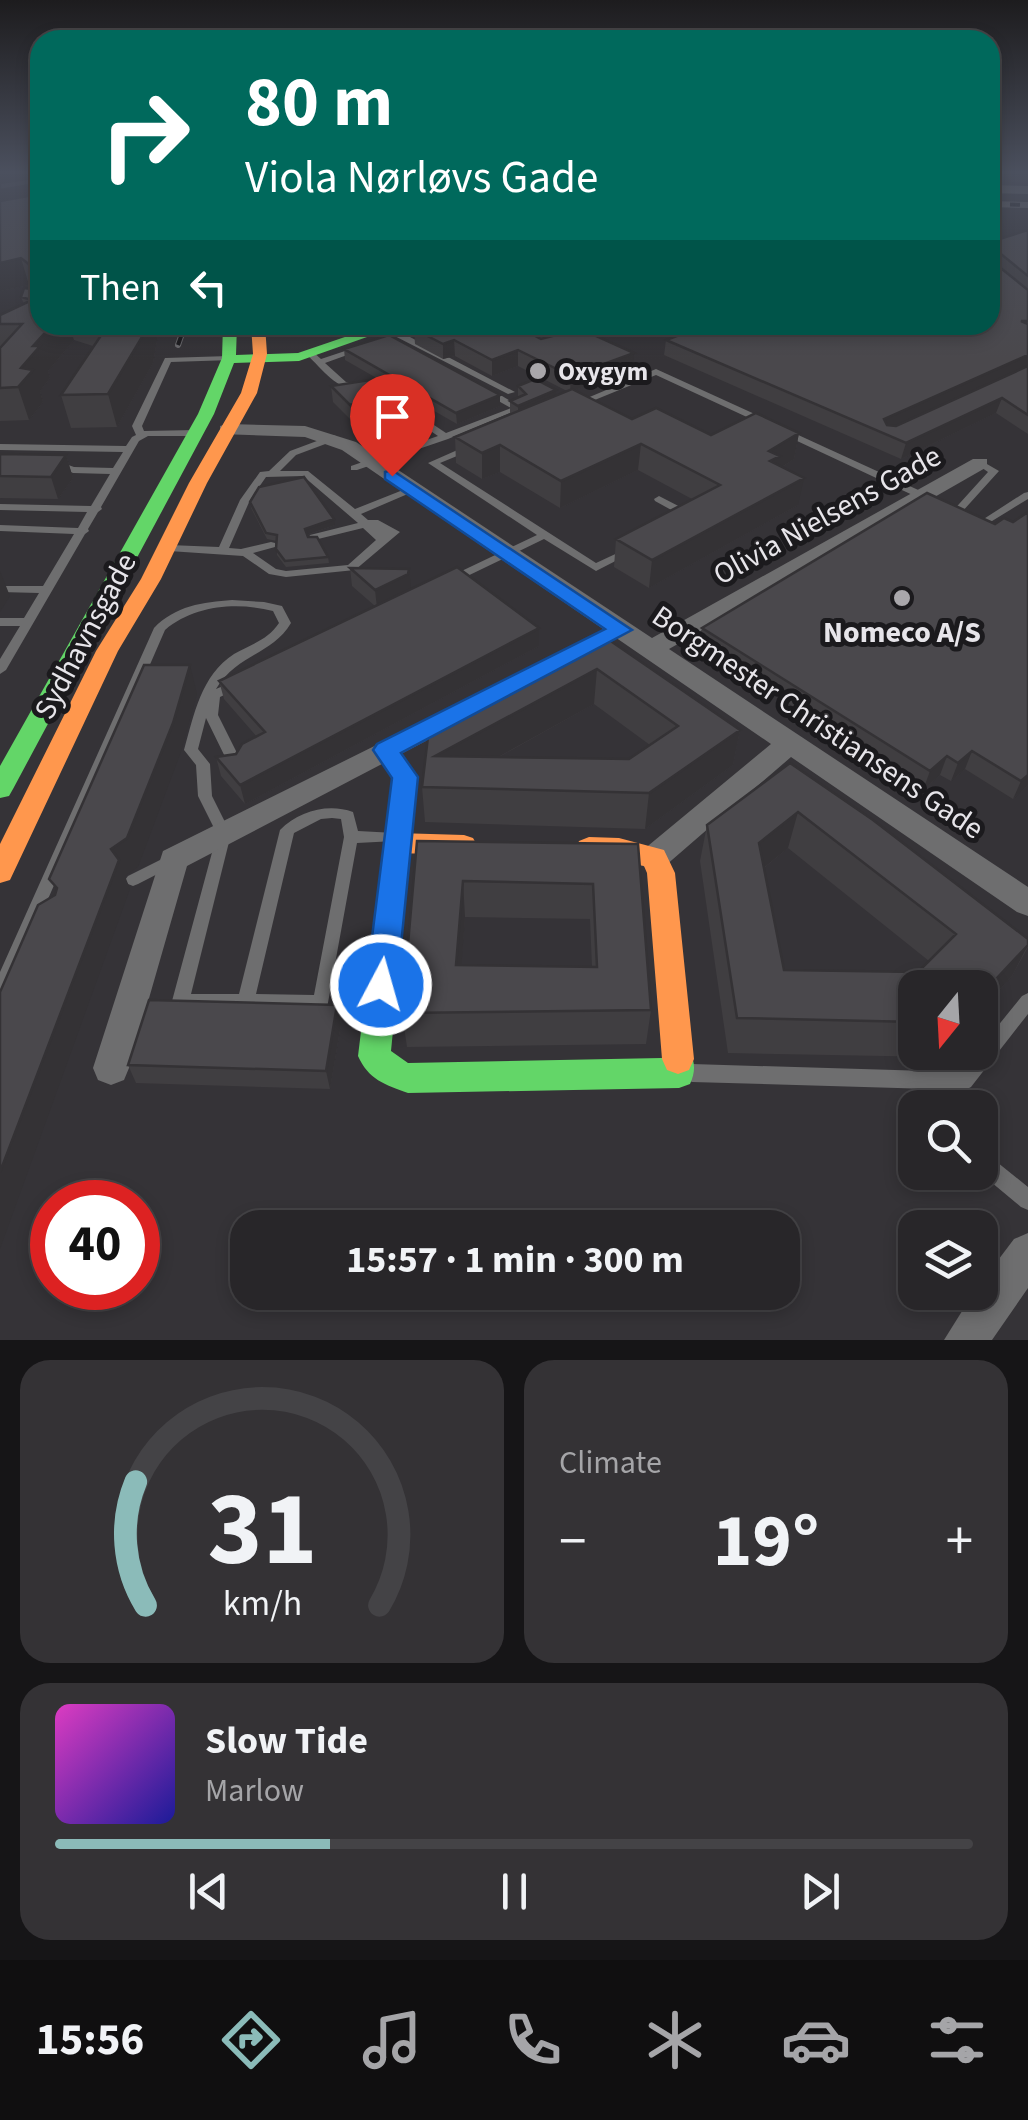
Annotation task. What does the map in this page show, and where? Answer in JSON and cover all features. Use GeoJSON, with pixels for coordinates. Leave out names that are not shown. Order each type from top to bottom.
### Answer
{"type":"FeatureCollection","features":[{"type":"Feature","properties":{"kind":"street","name":"Sydhavnsgade"},"geometry":{"type":"LineString","coordinates":[[0,789],[196,432],[228,358],[229,335]]}},
{"type":"Feature","properties":{"kind":"street"},"geometry":{"type":"LineString","coordinates":[[228,358],[259,346],[357,335]]}},
{"type":"Feature","properties":{"kind":"street"},"geometry":{"type":"LineString","coordinates":[[259,346],[316,348],[366,335]]}},
{"type":"Feature","properties":{"kind":"street","name":"Sydhavnsgade"},"geometry":{"type":"LineString","coordinates":[[2,863],[106,651],[249,393],[259,346]]}},
{"type":"Feature","properties":{"kind":"street","name":"Borgmester Christiansens Gade"},"geometry":{"type":"LineString","coordinates":[[196,432],[227,430],[318,439],[499,558],[621,630],[1028,902]]}},
{"type":"Feature","properties":{"kind":"street","name":"Olivia Nielsens Gade"},"geometry":{"type":"LineString","coordinates":[[651,650],[980,463]]}},
{"type":"Feature","properties":{"kind":"street"},"geometry":{"type":"LineString","coordinates":[[590,646],[621,630]]}},
{"type":"Feature","properties":{"kind":"street"},"geometry":{"type":"LineString","coordinates":[[112,1068],[174,859],[488,698]]}},
{"type":"Feature","properties":{"kind":"street"},"geometry":{"type":"LineString","coordinates":[[654,858],[790,743]]}},
{"type":"Feature","properties":{"kind":"street"},"geometry":{"type":"LineString","coordinates":[[386,750],[405,777],[374,1056],[386,1070],[408,1078],[679,1073],[661,873],[654,858]]}},
{"type":"Feature","properties":{"kind":"street"},"geometry":{"type":"LineString","coordinates":[[397,840],[490,846]]}},
{"type":"Feature","properties":{"kind":"street"},"geometry":{"type":"LineString","coordinates":[[563,847],[619,849],[654,858]]}},
{"type":"Feature","properties":{"kind":"street"},"geometry":{"type":"LineString","coordinates":[[966,1340],[1028,1253]]}},
{"type":"Feature","properties":{"kind":"lane"},"geometry":{"type":"LineString","coordinates":[[322,335],[316,348],[331,377],[347,388],[375,390],[444,437]]}},
{"type":"Feature","properties":{"kind":"lane"},"geometry":{"type":"LineString","coordinates":[[362,465],[518,408],[383,335]]}},
{"type":"Feature","properties":{"kind":"lane"},"geometry":{"type":"LineString","coordinates":[[384,335],[511,392]]}},
{"type":"Feature","properties":{"kind":"lane"},"geometry":{"type":"LineString","coordinates":[[141,435],[137,426],[168,360],[228,358]]}},
{"type":"Feature","properties":{"kind":"lane"},"geometry":{"type":"LineString","coordinates":[[570,407],[656,372],[922,496]]}},
{"type":"Feature","properties":{"kind":"lane"},"geometry":{"type":"LineString","coordinates":[[748,431],[766,423]]}},
{"type":"Feature","properties":{"kind":"lane"},"geometry":{"type":"LineString","coordinates":[[0,670],[141,435],[196,432]]}},
{"type":"Feature","properties":{"kind":"lane"},"geometry":{"type":"LineString","coordinates":[[272,474],[293,453],[318,439]]}},
{"type":"Feature","properties":{"kind":"lane"},"geometry":{"type":"LineString","coordinates":[[484,442],[433,463],[596,568],[645,542]]}},
{"type":"Feature","properties":{"kind":"lane"},"geometry":{"type":"LineString","coordinates":[[0,447],[130,449]]}},
{"type":"Feature","properties":{"kind":"lane"},"geometry":{"type":"LineString","coordinates":[[38,463],[74,470],[118,471]]}},
{"type":"Feature","properties":{"kind":"lane"},"geometry":{"type":"LineString","coordinates":[[980,463],[994,470],[954,514],[979,526],[1028,496]]}},
{"type":"Feature","properties":{"kind":"lane"},"geometry":{"type":"LineString","coordinates":[[222,550],[244,500],[263,474],[305,473],[382,540]]}},
{"type":"Feature","properties":{"kind":"lane"},"geometry":{"type":"LineString","coordinates":[[354,512],[403,492]]}},
{"type":"Feature","properties":{"kind":"lane"},"geometry":{"type":"LineString","coordinates":[[659,499],[693,518],[677,526]]}},
{"type":"Feature","properties":{"kind":"lane"},"geometry":{"type":"LineString","coordinates":[[0,507],[97,509]]}},
{"type":"Feature","properties":{"kind":"lane"},"geometry":{"type":"LineString","coordinates":[[166,548],[246,554],[279,574],[351,568],[395,532],[383,524],[315,539]]}},
{"type":"Feature","properties":{"kind":"lane"},"geometry":{"type":"LineString","coordinates":[[0,528],[84,532]]}},
{"type":"Feature","properties":{"kind":"lane"},"geometry":{"type":"LineString","coordinates":[[447,582],[545,535]]}},
{"type":"Feature","properties":{"kind":"lane"},"geometry":{"type":"LineString","coordinates":[[246,554],[273,548]]}},
{"type":"Feature","properties":{"kind":"lane"},"geometry":{"type":"LineString","coordinates":[[0,589],[48,590]]}},
{"type":"Feature","properties":{"kind":"lane"},"geometry":{"type":"LineString","coordinates":[[0,991],[160,628],[174,614],[197,606],[268,605],[284,617],[280,634],[228,664],[216,679],[207,692],[191,750],[203,764],[201,792],[205,804],[224,834],[181,1002],[321,1003],[351,837],[348,816],[340,812],[326,811],[287,830],[246,1002]]}},
{"type":"Feature","properties":{"kind":"lane"},"geometry":{"type":"LineString","coordinates":[[0,622],[29,622]]}},
{"type":"Feature","properties":{"kind":"lane"},"geometry":{"type":"LineString","coordinates":[[236,764],[211,714],[214,694],[245,681]]}},
{"type":"Feature","properties":{"kind":"lane"},"geometry":{"type":"LineString","coordinates":[[351,837],[397,840]]}},
{"type":"Feature","properties":{"kind":"lane"},"geometry":{"type":"LineString","coordinates":[[133,880],[174,859]]}},
{"type":"Feature","properties":{"kind":"lane"},"geometry":{"type":"LineString","coordinates":[[24,936],[48,924]]}},
{"type":"Feature","properties":{"kind":"lane"},"geometry":{"type":"LineString","coordinates":[[679,1073],[965,1081],[1028,1001]]}},
{"type":"Feature","properties":{"kind":"lane"},"geometry":{"type":"LineString","coordinates":[[998,1176],[1028,1200]]}},
{"type":"Feature","properties":{"kind":"building"},"geometry":{"type":"Polygon","coordinates":[[[0,235],[30,235],[30,265],[21,258],[0,263],[0,235]]]}},
{"type":"Feature","properties":{"kind":"building"},"geometry":{"type":"Polygon","coordinates":[[[1028,235],[1028,276],[1000,253],[1000,239],[1028,235]]]}},
{"type":"Feature","properties":{"kind":"building"},"geometry":{"type":"Polygon","coordinates":[[[1000,267],[1028,290],[1028,321],[1021,321],[1028,324],[1028,355],[884,419],[887,425],[896,426],[1028,366],[1028,415],[1002,398],[906,443],[666,340],[679,335],[1000,335],[1000,267]]]}},
{"type":"Feature","properties":{"kind":"building"},"geometry":{"type":"Polygon","coordinates":[[[24,288],[30,289],[30,299],[21,297],[24,288]]]}},
{"type":"Feature","properties":{"kind":"building"},"geometry":{"type":"Polygon","coordinates":[[[30,301],[30,335],[43,335],[33,346],[40,346],[21,368],[33,370],[18,387],[0,388],[0,348],[22,324],[0,324],[0,315],[30,301]]]}},
{"type":"Feature","properties":{"kind":"building"},"geometry":{"type":"Polygon","coordinates":[[[101,335],[143,335],[108,394],[61,395],[101,335]]]}},
{"type":"Feature","properties":{"kind":"building"},"geometry":{"type":"Polygon","coordinates":[[[389,335],[500,395],[456,413],[344,349],[389,335]]]}},
{"type":"Feature","properties":{"kind":"building"},"geometry":{"type":"Polygon","coordinates":[[[426,335],[533,335],[541,339],[553,335],[594,335],[634,353],[571,376],[518,350],[492,360],[454,340],[443,344],[426,335]]]}},
{"type":"Feature","properties":{"kind":"building"},"geometry":{"type":"Polygon","coordinates":[[[535,379],[556,390],[518,406],[510,401],[526,394],[518,386],[535,379]]]}},
{"type":"Feature","properties":{"kind":"building"},"geometry":{"type":"Polygon","coordinates":[[[370,380],[418,422],[387,430],[360,402],[350,405],[331,386],[370,380]]]}},
{"type":"Feature","properties":{"kind":"building"},"geometry":{"type":"Polygon","coordinates":[[[572,389],[632,419],[656,408],[711,435],[756,413],[799,433],[769,451],[780,456],[770,461],[804,478],[652,560],[616,539],[720,485],[641,444],[561,481],[500,445],[482,453],[455,437],[572,389]]]}},
{"type":"Feature","properties":{"kind":"building"},"geometry":{"type":"Polygon","coordinates":[[[0,454],[66,455],[51,477],[0,476],[0,454]]]}},
{"type":"Feature","properties":{"kind":"building"},"geometry":{"type":"Polygon","coordinates":[[[304,477],[334,519],[305,529],[308,537],[317,537],[328,557],[285,561],[276,549],[277,535],[266,533],[250,502],[259,487],[304,477]]]}},
{"type":"Feature","properties":{"kind":"building","name":"Nomeco A/S"},"geometry":{"type":"Polygon","coordinates":[[[927,493],[995,524],[1004,518],[1013,522],[1028,512],[1028,775],[1021,781],[972,751],[958,763],[947,756],[930,771],[702,628],[927,493]]]}},
{"type":"Feature","properties":{"kind":"building"},"geometry":{"type":"Polygon","coordinates":[[[457,567],[539,628],[240,785],[216,757],[236,754],[242,744],[265,732],[219,681],[457,567]]]}},
{"type":"Feature","properties":{"kind":"building"},"geometry":{"type":"Polygon","coordinates":[[[350,568],[409,569],[408,574],[375,590],[350,568]]]}},
{"type":"Feature","properties":{"kind":"building"},"geometry":{"type":"Polygon","coordinates":[[[599,633],[740,730],[649,793],[422,787],[430,720],[599,633]],[[597,669],[435,756],[629,759],[678,726],[597,669]]]}},
{"type":"Feature","properties":{"kind":"building"},"geometry":{"type":"Polygon","coordinates":[[[144,665],[190,665],[173,723],[127,838],[111,849],[119,860],[0,1172],[0,992],[38,905],[55,895],[57,888],[49,879],[144,665]]]}},
{"type":"Feature","properties":{"kind":"building"},"geometry":{"type":"Polygon","coordinates":[[[790,763],[873,820],[1028,939],[1028,945],[998,977],[998,970],[920,970],[956,934],[798,812],[759,843],[784,970],[898,972],[898,1022],[737,1018],[707,825],[790,763]]]}},
{"type":"Feature","properties":{"kind":"building"},"geometry":{"type":"Polygon","coordinates":[[[417,841],[638,844],[651,1010],[402,1013],[417,841]],[[463,881],[456,965],[597,967],[593,884],[463,881]]]}},
{"type":"Feature","properties":{"kind":"building"},"geometry":{"type":"Polygon","coordinates":[[[149,1000],[337,1005],[326,1071],[128,1065],[149,1000]]]}},
{"type":"Feature","properties":{"kind":"railway"},"geometry":{"type":"LineString","coordinates":[[178,345],[182,335]]}},
{"type":"Feature","properties":{"kind":"traffic: fast"},"geometry":{"type":"LineString","coordinates":[[0,789],[206,414],[229,358],[230,335]]}},
{"type":"Feature","properties":{"kind":"traffic: fast"},"geometry":{"type":"LineString","coordinates":[[237,359],[299,357],[364,335]]}},
{"type":"Feature","properties":{"kind":"traffic: fast"},"geometry":{"type":"LineString","coordinates":[[385,750],[405,777],[374,1056],[387,1070],[408,1078],[679,1073],[678,1059]]}},
{"type":"Feature","properties":{"kind":"traffic: slow"},"geometry":{"type":"LineString","coordinates":[[0,872],[107,651],[151,579],[198,483],[249,393],[260,354],[259,335]]}},
{"type":"Feature","properties":{"kind":"traffic: slow"},"geometry":{"type":"LineString","coordinates":[[397,843],[464,845]]}},
{"type":"Feature","properties":{"kind":"traffic: slow"},"geometry":{"type":"LineString","coordinates":[[589,848],[619,849],[654,858],[661,873],[678,1059]]}},
{"type":"Feature","properties":{"kind":"place","name":"Oxygym"},"geometry":{"type":"Point","coordinates":[538,371]}},
{"type":"Feature","properties":{"kind":"place","name":"Nomeco A/S"},"geometry":{"type":"Point","coordinates":[902,598]}},
{"type":"Feature","properties":{"kind":"route"},"geometry":{"type":"LineString","coordinates":[[381,985],[405,777],[386,750],[621,630],[602,613],[392,476]]}}]}
